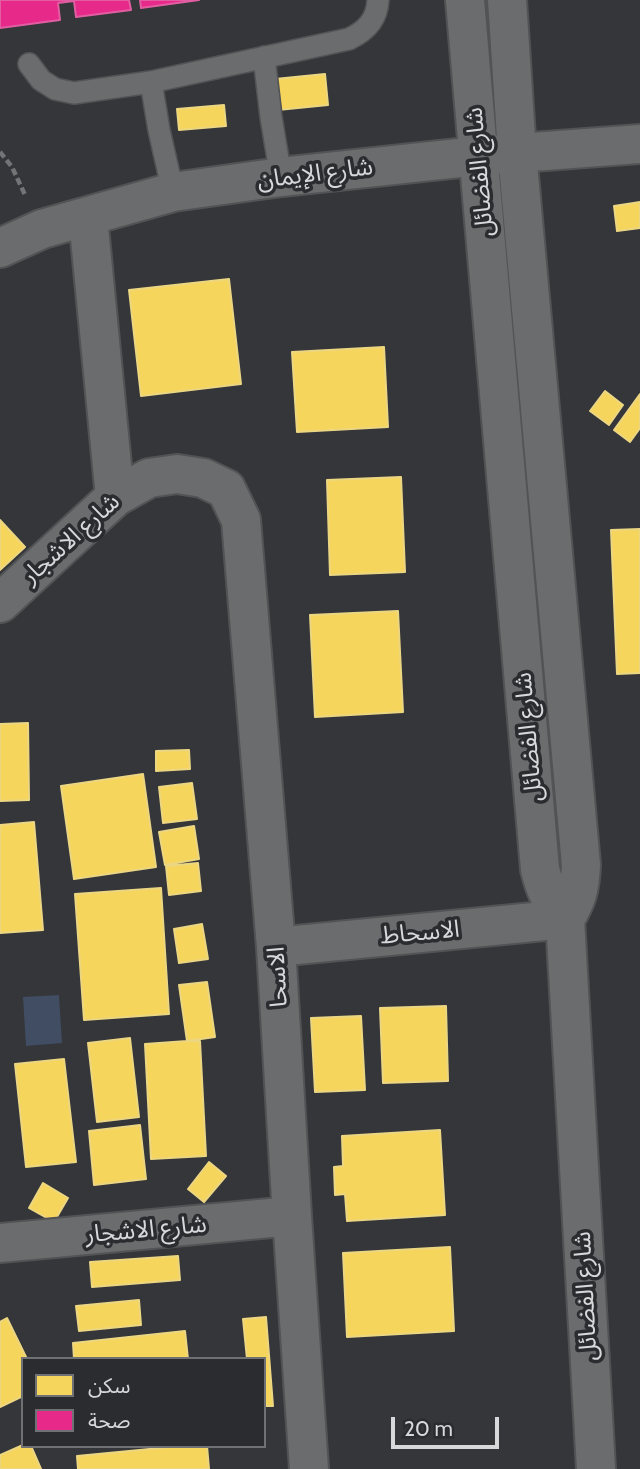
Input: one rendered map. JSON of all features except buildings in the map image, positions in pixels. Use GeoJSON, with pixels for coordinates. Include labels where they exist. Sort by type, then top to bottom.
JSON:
{"type":"FeatureCollection","features":[{"type":"Feature","properties":{"kind":"street","name":"شارع الفضائل"},"geometry":{"type":"LineString","coordinates":[[466,0],[540,869],[544,887],[565,919],[596,1469]]}},
{"type":"Feature","properties":{"kind":"street"},"geometry":{"type":"LineString","coordinates":[[488,0],[496,105],[517,153]]}},
{"type":"Feature","properties":{"kind":"street"},"geometry":{"type":"LineString","coordinates":[[507,0],[517,153],[581,865],[575,904],[565,919]]}},
{"type":"Feature","properties":{"kind":"street","name":"شارع الإيمان"},"geometry":{"type":"LineString","coordinates":[[0,248],[42,229],[173,192],[281,177],[478,156],[640,144]]}},
{"type":"Feature","properties":{"kind":"street"},"geometry":{"type":"LineString","coordinates":[[478,156],[492,183],[499,212],[514,384],[529,406],[540,412]]}},
{"type":"Feature","properties":{"kind":"street"},"geometry":{"type":"LineString","coordinates":[[88,217],[115,497]]}},
{"type":"Feature","properties":{"kind":"street","name":"شارع الاشجار"},"geometry":{"type":"LineString","coordinates":[[0,603],[115,497],[149,478],[177,474],[203,478],[226,489]]}},
{"type":"Feature","properties":{"kind":"street","name":"الاسحا"},"geometry":{"type":"LineString","coordinates":[[226,489],[241,520],[276,947],[309,1469]]}},
{"type":"Feature","properties":{"kind":"street","name":"الاسحاط"},"geometry":{"type":"LineString","coordinates":[[276,947],[565,919]]}},
{"type":"Feature","properties":{"kind":"street","name":"شارع الاشجار"},"geometry":{"type":"LineString","coordinates":[[0,1243],[292,1216]]}},
{"type":"Feature","properties":{"kind":"lane"},"geometry":{"type":"LineString","coordinates":[[29,64],[41,80],[55,89],[74,93],[152,82],[349,39],[362,33],[371,24],[378,8],[378,0]]}},
{"type":"Feature","properties":{"kind":"lane"},"geometry":{"type":"LineString","coordinates":[[264,57],[281,177]]}},
{"type":"Feature","properties":{"kind":"lane"},"geometry":{"type":"LineString","coordinates":[[152,82],[159,130],[173,192]]}},
{"type":"Feature","properties":{"kind":"path"},"geometry":{"type":"LineString","coordinates":[[0,152],[12,167],[42,229]]}},
{"type":"Feature","properties":{"kind":"water"},"geometry":{"type":"Polygon","coordinates":[[[59,995],[62,1043],[26,1046],[23,997],[59,995]]]}}]}
